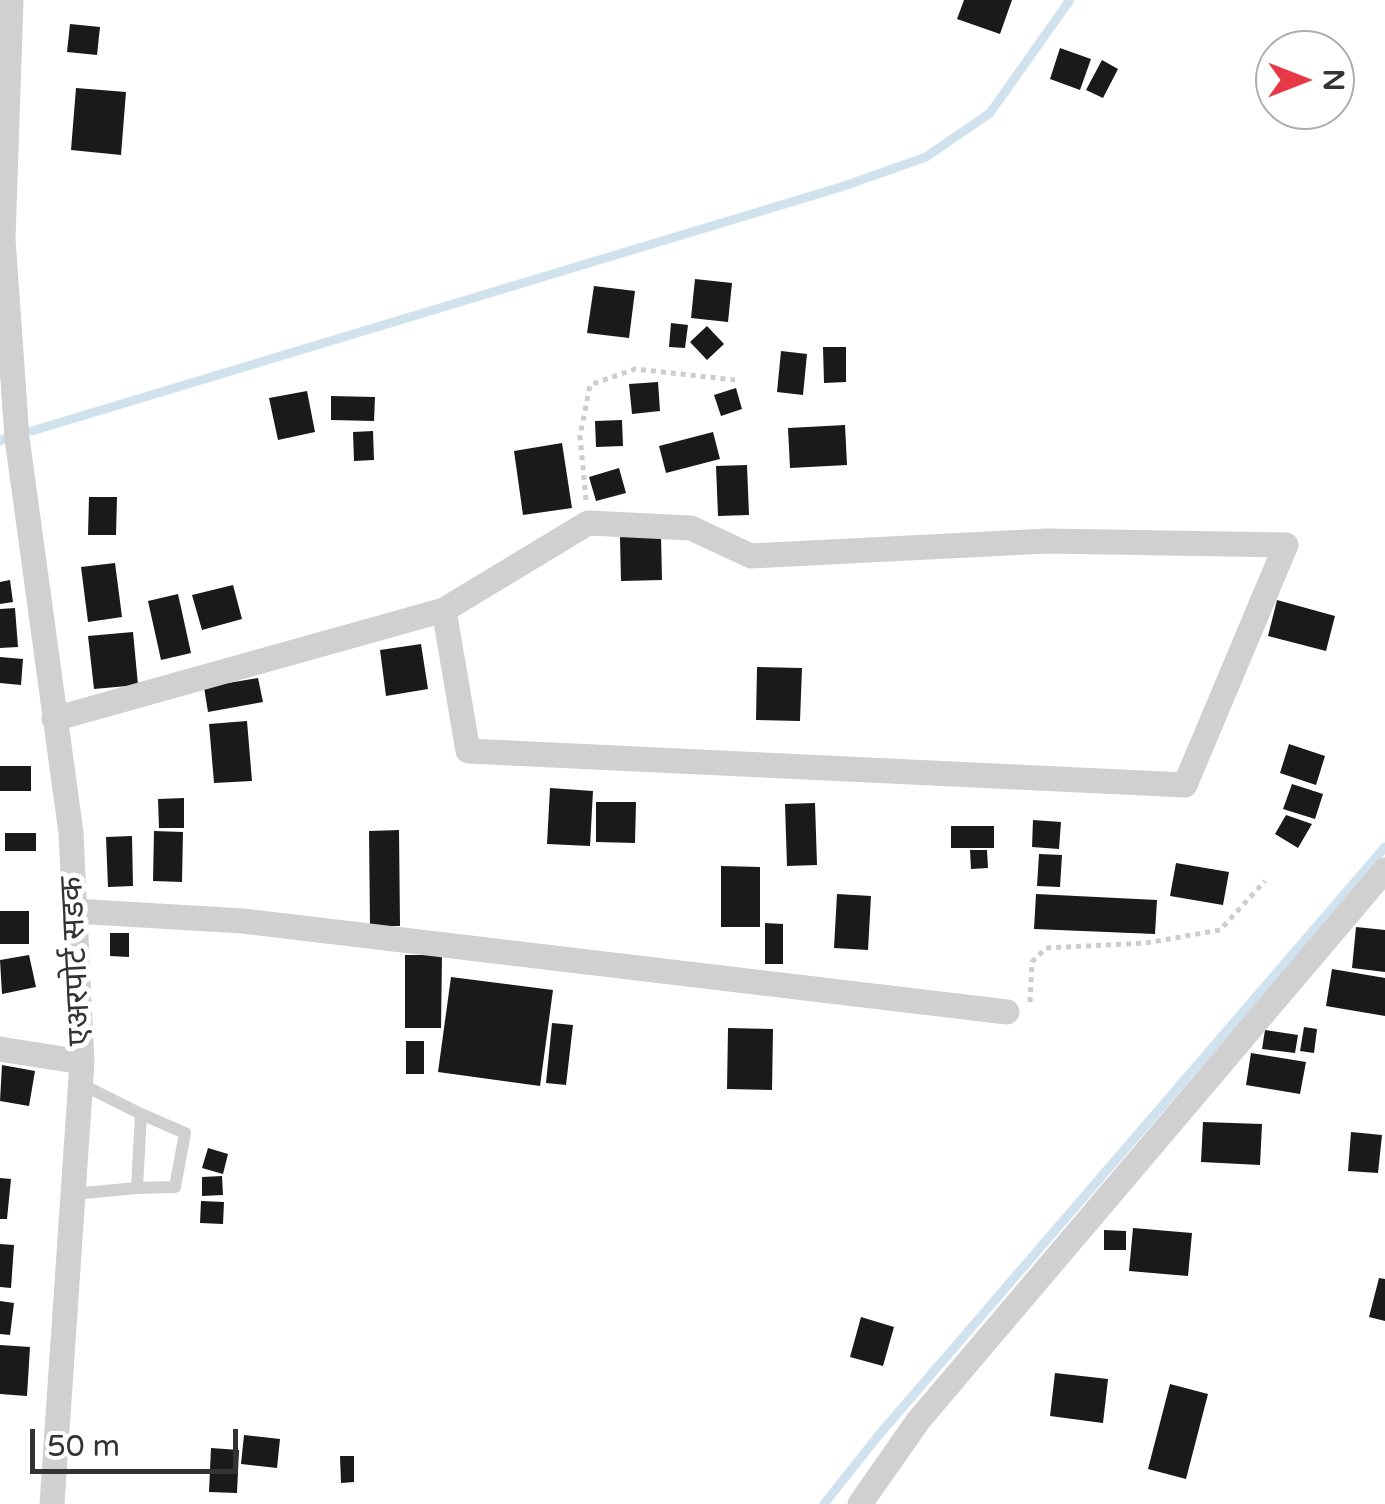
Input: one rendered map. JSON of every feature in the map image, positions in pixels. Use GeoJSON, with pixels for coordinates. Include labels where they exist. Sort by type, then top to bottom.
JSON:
{"type":"FeatureCollection","features":[{"type":"Feature","properties":{"kind":"street","name":"एअरपोर्ट सडक"},"geometry":{"type":"LineString","coordinates":[[11,0],[3,166],[11,434],[71,834],[81,1073],[52,1504]]}},
{"type":"Feature","properties":{"kind":"street"},"geometry":{"type":"LineString","coordinates":[[54,719],[444,610],[588,523],[691,528],[752,556],[1047,542],[1286,546],[1185,786],[468,751],[444,610]]}},
{"type":"Feature","properties":{"kind":"street"},"geometry":{"type":"LineString","coordinates":[[860,1504],[918,1421],[1385,870]]}},
{"type":"Feature","properties":{"kind":"street"},"geometry":{"type":"LineString","coordinates":[[74,911],[243,921],[1007,1012]]}},
{"type":"Feature","properties":{"kind":"street"},"geometry":{"type":"LineString","coordinates":[[0,1050],[81,1073]]}},
{"type":"Feature","properties":{"kind":"lane"},"geometry":{"type":"LineString","coordinates":[[73,1194],[175,1187],[185,1133],[142,1114],[81,1073]]}},
{"type":"Feature","properties":{"kind":"lane"},"geometry":{"type":"LineString","coordinates":[[137,1188],[142,1114]]}},
{"type":"Feature","properties":{"kind":"path"},"geometry":{"type":"LineString","coordinates":[[588,523],[580,436],[590,385],[635,369],[735,380]]}},
{"type":"Feature","properties":{"kind":"path"},"geometry":{"type":"LineString","coordinates":[[1007,1012],[1030,1005],[1032,962],[1046,948],[1146,943],[1220,930],[1265,880]]}},
{"type":"Feature","properties":{"kind":"building"},"geometry":{"type":"Polygon","coordinates":[[[964,0],[1012,0],[1000,34],[957,19],[964,0]]]}},
{"type":"Feature","properties":{"kind":"building"},"geometry":{"type":"Polygon","coordinates":[[[70,24],[100,27],[97,55],[67,52],[70,24]]]}},
{"type":"Feature","properties":{"kind":"building"},"geometry":{"type":"Polygon","coordinates":[[[1060,48],[1091,59],[1080,90],[1050,79],[1060,48]]]}},
{"type":"Feature","properties":{"kind":"building"},"geometry":{"type":"Polygon","coordinates":[[[1102,60],[1118,69],[1103,98],[1086,90],[1102,60]]]}},
{"type":"Feature","properties":{"kind":"building"},"geometry":{"type":"Polygon","coordinates":[[[76,88],[126,92],[121,155],[71,150],[76,88]]]}},
{"type":"Feature","properties":{"kind":"building"},"geometry":{"type":"Polygon","coordinates":[[[695,279],[732,283],[728,322],[691,318],[695,279]]]}},
{"type":"Feature","properties":{"kind":"building"},"geometry":{"type":"Polygon","coordinates":[[[594,286],[635,291],[629,338],[587,333],[594,286]]]}},
{"type":"Feature","properties":{"kind":"building"},"geometry":{"type":"Polygon","coordinates":[[[671,323],[688,325],[685,348],[669,347],[671,323]]]}},
{"type":"Feature","properties":{"kind":"building"},"geometry":{"type":"Polygon","coordinates":[[[707,326],[724,344],[707,360],[690,342],[707,326]]]}},
{"type":"Feature","properties":{"kind":"building"},"geometry":{"type":"Polygon","coordinates":[[[823,347],[846,347],[846,382],[824,383],[823,347]]]}},
{"type":"Feature","properties":{"kind":"building"},"geometry":{"type":"Polygon","coordinates":[[[781,351],[807,354],[803,395],[777,392],[781,351]]]}},
{"type":"Feature","properties":{"kind":"building"},"geometry":{"type":"Polygon","coordinates":[[[658,382],[660,411],[632,414],[629,384],[658,382]]]}},
{"type":"Feature","properties":{"kind":"building"},"geometry":{"type":"Polygon","coordinates":[[[736,388],[742,409],[721,416],[714,395],[736,388]]]}},
{"type":"Feature","properties":{"kind":"building"},"geometry":{"type":"Polygon","coordinates":[[[307,391],[315,432],[278,440],[269,398],[307,391]]]}},
{"type":"Feature","properties":{"kind":"building"},"geometry":{"type":"Polygon","coordinates":[[[331,396],[375,397],[374,421],[331,420],[331,396]]]}},
{"type":"Feature","properties":{"kind":"building"},"geometry":{"type":"Polygon","coordinates":[[[622,420],[623,446],[596,447],[595,421],[622,420]]]}},
{"type":"Feature","properties":{"kind":"building"},"geometry":{"type":"Polygon","coordinates":[[[845,425],[847,465],[790,468],[788,428],[845,425]]]}},
{"type":"Feature","properties":{"kind":"building"},"geometry":{"type":"Polygon","coordinates":[[[373,431],[374,460],[354,461],[353,432],[373,431]]]}},
{"type":"Feature","properties":{"kind":"building"},"geometry":{"type":"Polygon","coordinates":[[[713,432],[720,459],[666,473],[659,446],[713,432]]]}},
{"type":"Feature","properties":{"kind":"building"},"geometry":{"type":"Polygon","coordinates":[[[562,443],[572,508],[523,515],[514,451],[562,443]]]}},
{"type":"Feature","properties":{"kind":"building"},"geometry":{"type":"Polygon","coordinates":[[[747,465],[749,515],[718,516],[716,466],[747,465]]]}},
{"type":"Feature","properties":{"kind":"building"},"geometry":{"type":"Polygon","coordinates":[[[619,468],[626,493],[596,501],[589,477],[619,468]]]}},
{"type":"Feature","properties":{"kind":"building"},"geometry":{"type":"Polygon","coordinates":[[[89,497],[117,497],[116,535],[88,535],[89,497]]]}},
{"type":"Feature","properties":{"kind":"building"},"geometry":{"type":"Polygon","coordinates":[[[661,536],[662,580],[621,581],[620,537],[661,536]]]}},
{"type":"Feature","properties":{"kind":"building"},"geometry":{"type":"Polygon","coordinates":[[[115,563],[122,617],[88,622],[81,567],[115,563]]]}},
{"type":"Feature","properties":{"kind":"building"},"geometry":{"type":"Polygon","coordinates":[[[10,580],[13,602],[0,604],[0,582],[10,580]]]}},
{"type":"Feature","properties":{"kind":"building"},"geometry":{"type":"Polygon","coordinates":[[[233,585],[242,619],[202,630],[192,595],[233,585]]]}},
{"type":"Feature","properties":{"kind":"building"},"geometry":{"type":"Polygon","coordinates":[[[178,594],[191,653],[161,660],[148,601],[178,594]]]}},
{"type":"Feature","properties":{"kind":"building"},"geometry":{"type":"Polygon","coordinates":[[[1277,600],[1335,616],[1326,651],[1268,636],[1277,600]]]}},
{"type":"Feature","properties":{"kind":"building"},"geometry":{"type":"Polygon","coordinates":[[[15,608],[18,647],[0,648],[0,609],[15,608]]]}},
{"type":"Feature","properties":{"kind":"building"},"geometry":{"type":"Polygon","coordinates":[[[133,632],[138,685],[94,689],[88,636],[133,632]]]}},
{"type":"Feature","properties":{"kind":"building"},"geometry":{"type":"Polygon","coordinates":[[[421,644],[428,689],[386,696],[380,650],[421,644]]]}},
{"type":"Feature","properties":{"kind":"building"},"geometry":{"type":"Polygon","coordinates":[[[0,657],[23,659],[21,685],[0,683],[0,657]]]}},
{"type":"Feature","properties":{"kind":"building"},"geometry":{"type":"Polygon","coordinates":[[[757,667],[802,668],[800,721],[756,720],[757,667]]]}},
{"type":"Feature","properties":{"kind":"building"},"geometry":{"type":"Polygon","coordinates":[[[258,678],[263,702],[208,712],[204,687],[258,678]]]}},
{"type":"Feature","properties":{"kind":"building"},"geometry":{"type":"Polygon","coordinates":[[[247,721],[252,781],[214,783],[209,724],[247,721]]]}},
{"type":"Feature","properties":{"kind":"building"},"geometry":{"type":"Polygon","coordinates":[[[1289,744],[1325,756],[1316,785],[1280,773],[1289,744]]]}},
{"type":"Feature","properties":{"kind":"building"},"geometry":{"type":"Polygon","coordinates":[[[0,766],[31,766],[31,791],[0,791],[0,766]]]}},
{"type":"Feature","properties":{"kind":"building"},"geometry":{"type":"Polygon","coordinates":[[[1292,784],[1323,794],[1315,819],[1283,809],[1292,784]]]}},
{"type":"Feature","properties":{"kind":"building"},"geometry":{"type":"Polygon","coordinates":[[[550,788],[593,791],[590,846],[547,844],[550,788]]]}},
{"type":"Feature","properties":{"kind":"building"},"geometry":{"type":"Polygon","coordinates":[[[184,798],[184,828],[159,828],[158,799],[184,798]]]}},
{"type":"Feature","properties":{"kind":"building"},"geometry":{"type":"Polygon","coordinates":[[[596,802],[636,802],[635,843],[596,842],[596,802]]]}},
{"type":"Feature","properties":{"kind":"building"},"geometry":{"type":"Polygon","coordinates":[[[815,803],[817,865],[787,866],[785,804],[815,803]]]}},
{"type":"Feature","properties":{"kind":"building"},"geometry":{"type":"Polygon","coordinates":[[[1286,815],[1312,824],[1298,848],[1275,834],[1286,815]]]}},
{"type":"Feature","properties":{"kind":"building"},"geometry":{"type":"Polygon","coordinates":[[[1033,820],[1061,822],[1059,849],[1032,847],[1033,820]]]}},
{"type":"Feature","properties":{"kind":"building"},"geometry":{"type":"Polygon","coordinates":[[[951,826],[994,826],[994,848],[951,848],[951,826]]]}},
{"type":"Feature","properties":{"kind":"building"},"geometry":{"type":"Polygon","coordinates":[[[399,830],[400,926],[370,926],[369,831],[399,830]]]}},
{"type":"Feature","properties":{"kind":"building"},"geometry":{"type":"Polygon","coordinates":[[[154,831],[183,832],[182,882],[153,881],[154,831]]]}},
{"type":"Feature","properties":{"kind":"building"},"geometry":{"type":"Polygon","coordinates":[[[5,833],[36,833],[36,851],[5,851],[5,833]]]}},
{"type":"Feature","properties":{"kind":"building"},"geometry":{"type":"Polygon","coordinates":[[[132,836],[133,886],[108,887],[106,837],[132,836]]]}},
{"type":"Feature","properties":{"kind":"building"},"geometry":{"type":"Polygon","coordinates":[[[970,850],[987,850],[988,868],[971,869],[970,850]]]}},
{"type":"Feature","properties":{"kind":"building"},"geometry":{"type":"Polygon","coordinates":[[[1039,854],[1062,855],[1060,887],[1037,886],[1039,854]]]}},
{"type":"Feature","properties":{"kind":"building"},"geometry":{"type":"Polygon","coordinates":[[[1176,863],[1229,872],[1223,905],[1170,896],[1176,863]]]}},
{"type":"Feature","properties":{"kind":"building"},"geometry":{"type":"Polygon","coordinates":[[[721,866],[760,867],[760,927],[721,927],[721,866]]]}},
{"type":"Feature","properties":{"kind":"building"},"geometry":{"type":"Polygon","coordinates":[[[837,894],[871,896],[868,950],[834,948],[837,894]]]}},
{"type":"Feature","properties":{"kind":"building"},"geometry":{"type":"Polygon","coordinates":[[[1036,894],[1157,900],[1155,934],[1034,929],[1036,894]]]}},
{"type":"Feature","properties":{"kind":"building"},"geometry":{"type":"Polygon","coordinates":[[[0,911],[29,911],[29,944],[0,944],[0,911]]]}},
{"type":"Feature","properties":{"kind":"building"},"geometry":{"type":"Polygon","coordinates":[[[765,923],[783,924],[783,964],[765,964],[765,923]]]}},
{"type":"Feature","properties":{"kind":"building"},"geometry":{"type":"Polygon","coordinates":[[[1356,927],[1385,930],[1385,972],[1352,968],[1356,927]]]}},
{"type":"Feature","properties":{"kind":"building"},"geometry":{"type":"Polygon","coordinates":[[[110,933],[129,933],[129,957],[110,956],[110,933]]]}},
{"type":"Feature","properties":{"kind":"building"},"geometry":{"type":"Polygon","coordinates":[[[29,955],[36,987],[2,994],[0,960],[29,955]]]}},
{"type":"Feature","properties":{"kind":"building"},"geometry":{"type":"Polygon","coordinates":[[[405,955],[442,955],[441,1028],[405,1028],[405,955]]]}},
{"type":"Feature","properties":{"kind":"building"},"geometry":{"type":"Polygon","coordinates":[[[1332,969],[1385,978],[1385,1016],[1326,1006],[1332,969]]]}},
{"type":"Feature","properties":{"kind":"building"},"geometry":{"type":"Polygon","coordinates":[[[451,977],[553,990],[540,1086],[438,1072],[451,977]]]}},
{"type":"Feature","properties":{"kind":"building"},"geometry":{"type":"Polygon","coordinates":[[[552,1023],[573,1025],[566,1085],[546,1083],[552,1023]]]}},
{"type":"Feature","properties":{"kind":"building"},"geometry":{"type":"Polygon","coordinates":[[[1304,1027],[1317,1029],[1314,1053],[1300,1051],[1304,1027]]]}},
{"type":"Feature","properties":{"kind":"building"},"geometry":{"type":"Polygon","coordinates":[[[728,1028],[773,1029],[772,1090],[727,1089],[728,1028]]]}},
{"type":"Feature","properties":{"kind":"building"},"geometry":{"type":"Polygon","coordinates":[[[1265,1030],[1298,1035],[1295,1053],[1262,1049],[1265,1030]]]}},
{"type":"Feature","properties":{"kind":"building"},"geometry":{"type":"Polygon","coordinates":[[[406,1041],[424,1041],[424,1074],[406,1074],[406,1041]]]}},
{"type":"Feature","properties":{"kind":"building"},"geometry":{"type":"Polygon","coordinates":[[[1251,1053],[1306,1062],[1300,1094],[1246,1085],[1251,1053]]]}},
{"type":"Feature","properties":{"kind":"building"},"geometry":{"type":"Polygon","coordinates":[[[2,1065],[35,1071],[29,1106],[0,1101],[2,1065]]]}},
{"type":"Feature","properties":{"kind":"building"},"geometry":{"type":"Polygon","coordinates":[[[1203,1122],[1262,1124],[1260,1165],[1201,1162],[1203,1122]]]}},
{"type":"Feature","properties":{"kind":"building"},"geometry":{"type":"Polygon","coordinates":[[[1351,1132],[1382,1135],[1378,1173],[1348,1171],[1351,1132]]]}},
{"type":"Feature","properties":{"kind":"building"},"geometry":{"type":"Polygon","coordinates":[[[208,1148],[228,1154],[223,1174],[202,1168],[208,1148]]]}},
{"type":"Feature","properties":{"kind":"building"},"geometry":{"type":"Polygon","coordinates":[[[222,1176],[223,1195],[202,1196],[202,1177],[222,1176]]]}},
{"type":"Feature","properties":{"kind":"building"},"geometry":{"type":"Polygon","coordinates":[[[0,1178],[11,1179],[7,1219],[0,1219],[0,1178]]]}},
{"type":"Feature","properties":{"kind":"building"},"geometry":{"type":"Polygon","coordinates":[[[201,1201],[224,1202],[223,1224],[200,1223],[201,1201]]]}},
{"type":"Feature","properties":{"kind":"building"},"geometry":{"type":"Polygon","coordinates":[[[1133,1228],[1192,1233],[1188,1276],[1129,1271],[1133,1228]]]}},
{"type":"Feature","properties":{"kind":"building"},"geometry":{"type":"Polygon","coordinates":[[[1104,1230],[1126,1231],[1126,1250],[1104,1250],[1104,1230]]]}},
{"type":"Feature","properties":{"kind":"building"},"geometry":{"type":"Polygon","coordinates":[[[0,1244],[14,1245],[11,1288],[0,1287],[0,1244]]]}},
{"type":"Feature","properties":{"kind":"building"},"geometry":{"type":"Polygon","coordinates":[[[1379,1278],[1385,1279],[1385,1321],[1369,1317],[1379,1278]]]}},
{"type":"Feature","properties":{"kind":"building"},"geometry":{"type":"Polygon","coordinates":[[[0,1301],[14,1303],[10,1335],[0,1334],[0,1301]]]}},
{"type":"Feature","properties":{"kind":"building"},"geometry":{"type":"Polygon","coordinates":[[[861,1317],[894,1327],[883,1366],[850,1357],[861,1317]]]}},
{"type":"Feature","properties":{"kind":"building"},"geometry":{"type":"Polygon","coordinates":[[[0,1345],[30,1347],[27,1396],[0,1394],[0,1345]]]}},
{"type":"Feature","properties":{"kind":"building"},"geometry":{"type":"Polygon","coordinates":[[[1055,1373],[1108,1379],[1103,1423],[1050,1416],[1055,1373]]]}},
{"type":"Feature","properties":{"kind":"building"},"geometry":{"type":"Polygon","coordinates":[[[1170,1384],[1208,1394],[1186,1479],[1148,1469],[1170,1384]]]}},
{"type":"Feature","properties":{"kind":"building"},"geometry":{"type":"Polygon","coordinates":[[[244,1435],[280,1439],[277,1468],[241,1464],[244,1435]]]}},
{"type":"Feature","properties":{"kind":"building"},"geometry":{"type":"Polygon","coordinates":[[[211,1448],[239,1450],[237,1493],[209,1492],[211,1448]]]}},
{"type":"Feature","properties":{"kind":"building"},"geometry":{"type":"Polygon","coordinates":[[[340,1456],[354,1456],[354,1482],[341,1483],[340,1456]]]}},
{"type":"Feature","properties":{"kind":"waterway"},"geometry":{"type":"LineString","coordinates":[[32,431],[841,187],[926,157],[990,113],[1070,0]]}},
{"type":"Feature","properties":{"kind":"waterway"},"geometry":{"type":"LineString","coordinates":[[0,441],[4,439]]}},
{"type":"Feature","properties":{"kind":"waterway"},"geometry":{"type":"LineString","coordinates":[[824,1504],[878,1436],[1385,847]]}}]}
